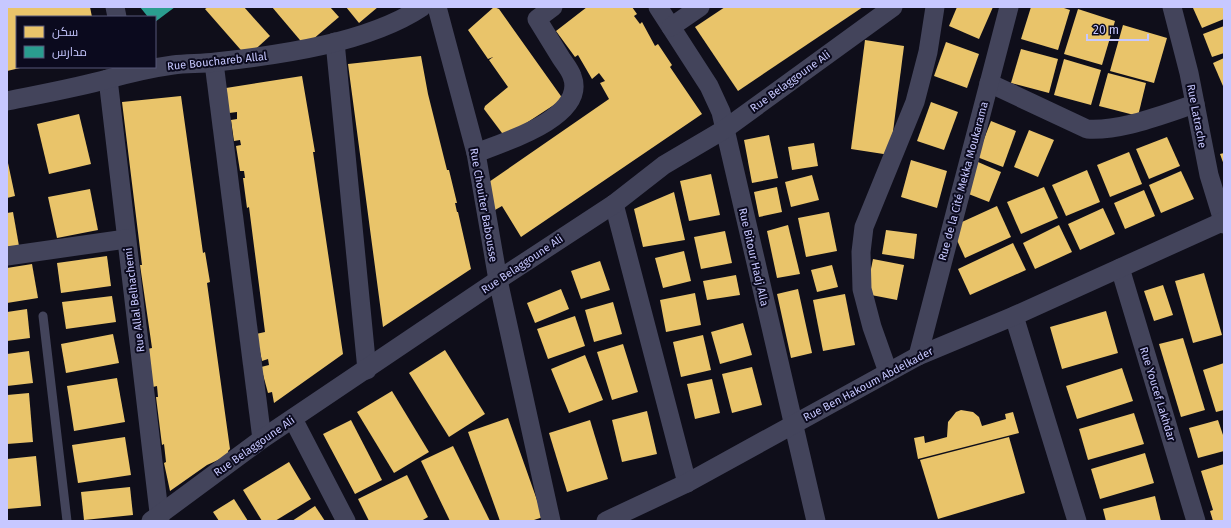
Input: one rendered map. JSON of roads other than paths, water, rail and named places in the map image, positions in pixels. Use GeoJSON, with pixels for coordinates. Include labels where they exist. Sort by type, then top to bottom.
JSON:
{"type":"FeatureCollection","features":[{"type":"Feature","properties":{"kind":"street","name":"Rue Chouiter Babousse"},"geometry":{"type":"LineString","coordinates":[[437,7],[476,153],[498,280],[551,521]]}},
{"type":"Feature","properties":{"kind":"street"},"geometry":{"type":"LineString","coordinates":[[476,153],[526,134],[565,109],[570,101],[573,91],[573,77],[532,13],[553,7]]}},
{"type":"Feature","properties":{"kind":"street","name":"Rue Bitour Hadj Alla"},"geometry":{"type":"LineString","coordinates":[[658,7],[709,86],[721,112],[792,425],[816,521]]}},
{"type":"Feature","properties":{"kind":"street"},"geometry":{"type":"LineString","coordinates":[[671,26],[700,7]]}},
{"type":"Feature","properties":{"kind":"street","name":"Rue Belaggoune Ali"},"geometry":{"type":"LineString","coordinates":[[157,519],[262,439],[367,370],[498,280],[614,204],[664,165],[725,129],[893,7]]}},
{"type":"Feature","properties":{"kind":"street"},"geometry":{"type":"LineString","coordinates":[[888,372],[872,327],[862,289],[861,252],[864,227],[915,102],[928,52],[935,7]]}},
{"type":"Feature","properties":{"kind":"street","name":"Rue de la Cité Mekka Moukarama"},"geometry":{"type":"LineString","coordinates":[[918,356],[1009,7]]}},
{"type":"Feature","properties":{"kind":"street","name":"Rue Latrache"},"geometry":{"type":"LineString","coordinates":[[1167,8],[1195,104],[1209,176],[1224,222]]}},
{"type":"Feature","properties":{"kind":"street","name":"Rue Bouchareb Allal"},"geometry":{"type":"LineString","coordinates":[[156,66],[174,64],[214,63],[282,53],[335,42],[394,23],[414,9]]}},
{"type":"Feature","properties":{"kind":"street"},"geometry":{"type":"LineString","coordinates":[[335,42],[367,370]]}},
{"type":"Feature","properties":{"kind":"street"},"geometry":{"type":"LineString","coordinates":[[214,63],[262,439]]}},
{"type":"Feature","properties":{"kind":"street","name":"Rue Bouchareb Allal"},"geometry":{"type":"LineString","coordinates":[[7,101],[108,79],[130,70],[145,68]]}},
{"type":"Feature","properties":{"kind":"street","name":"Rue Allal Belhachemi"},"geometry":{"type":"LineString","coordinates":[[108,79],[157,519]]}},
{"type":"Feature","properties":{"kind":"street"},"geometry":{"type":"LineString","coordinates":[[989,83],[1087,129],[1104,130],[1132,124],[1195,104]]}},
{"type":"Feature","properties":{"kind":"street"},"geometry":{"type":"LineString","coordinates":[[614,204],[687,483]]}},
{"type":"Feature","properties":{"kind":"street","name":"Rue Ben Hakoum Abdelkader"},"geometry":{"type":"LineString","coordinates":[[606,521],[687,483],[918,356],[1014,316],[1224,222]]}},
{"type":"Feature","properties":{"kind":"street"},"geometry":{"type":"LineString","coordinates":[[7,256],[126,239]]}},
{"type":"Feature","properties":{"kind":"street","name":"Rue Youcef Lakhdar"},"geometry":{"type":"LineString","coordinates":[[1120,268],[1196,521]]}},
{"type":"Feature","properties":{"kind":"street"},"geometry":{"type":"LineString","coordinates":[[1014,316],[1077,521]]}},
{"type":"Feature","properties":{"kind":"street"},"geometry":{"type":"LineString","coordinates":[[293,419],[346,521]]}},
{"type":"Feature","properties":{"kind":"lane"},"geometry":{"type":"LineString","coordinates":[[43,316],[67,521]]}}]}
